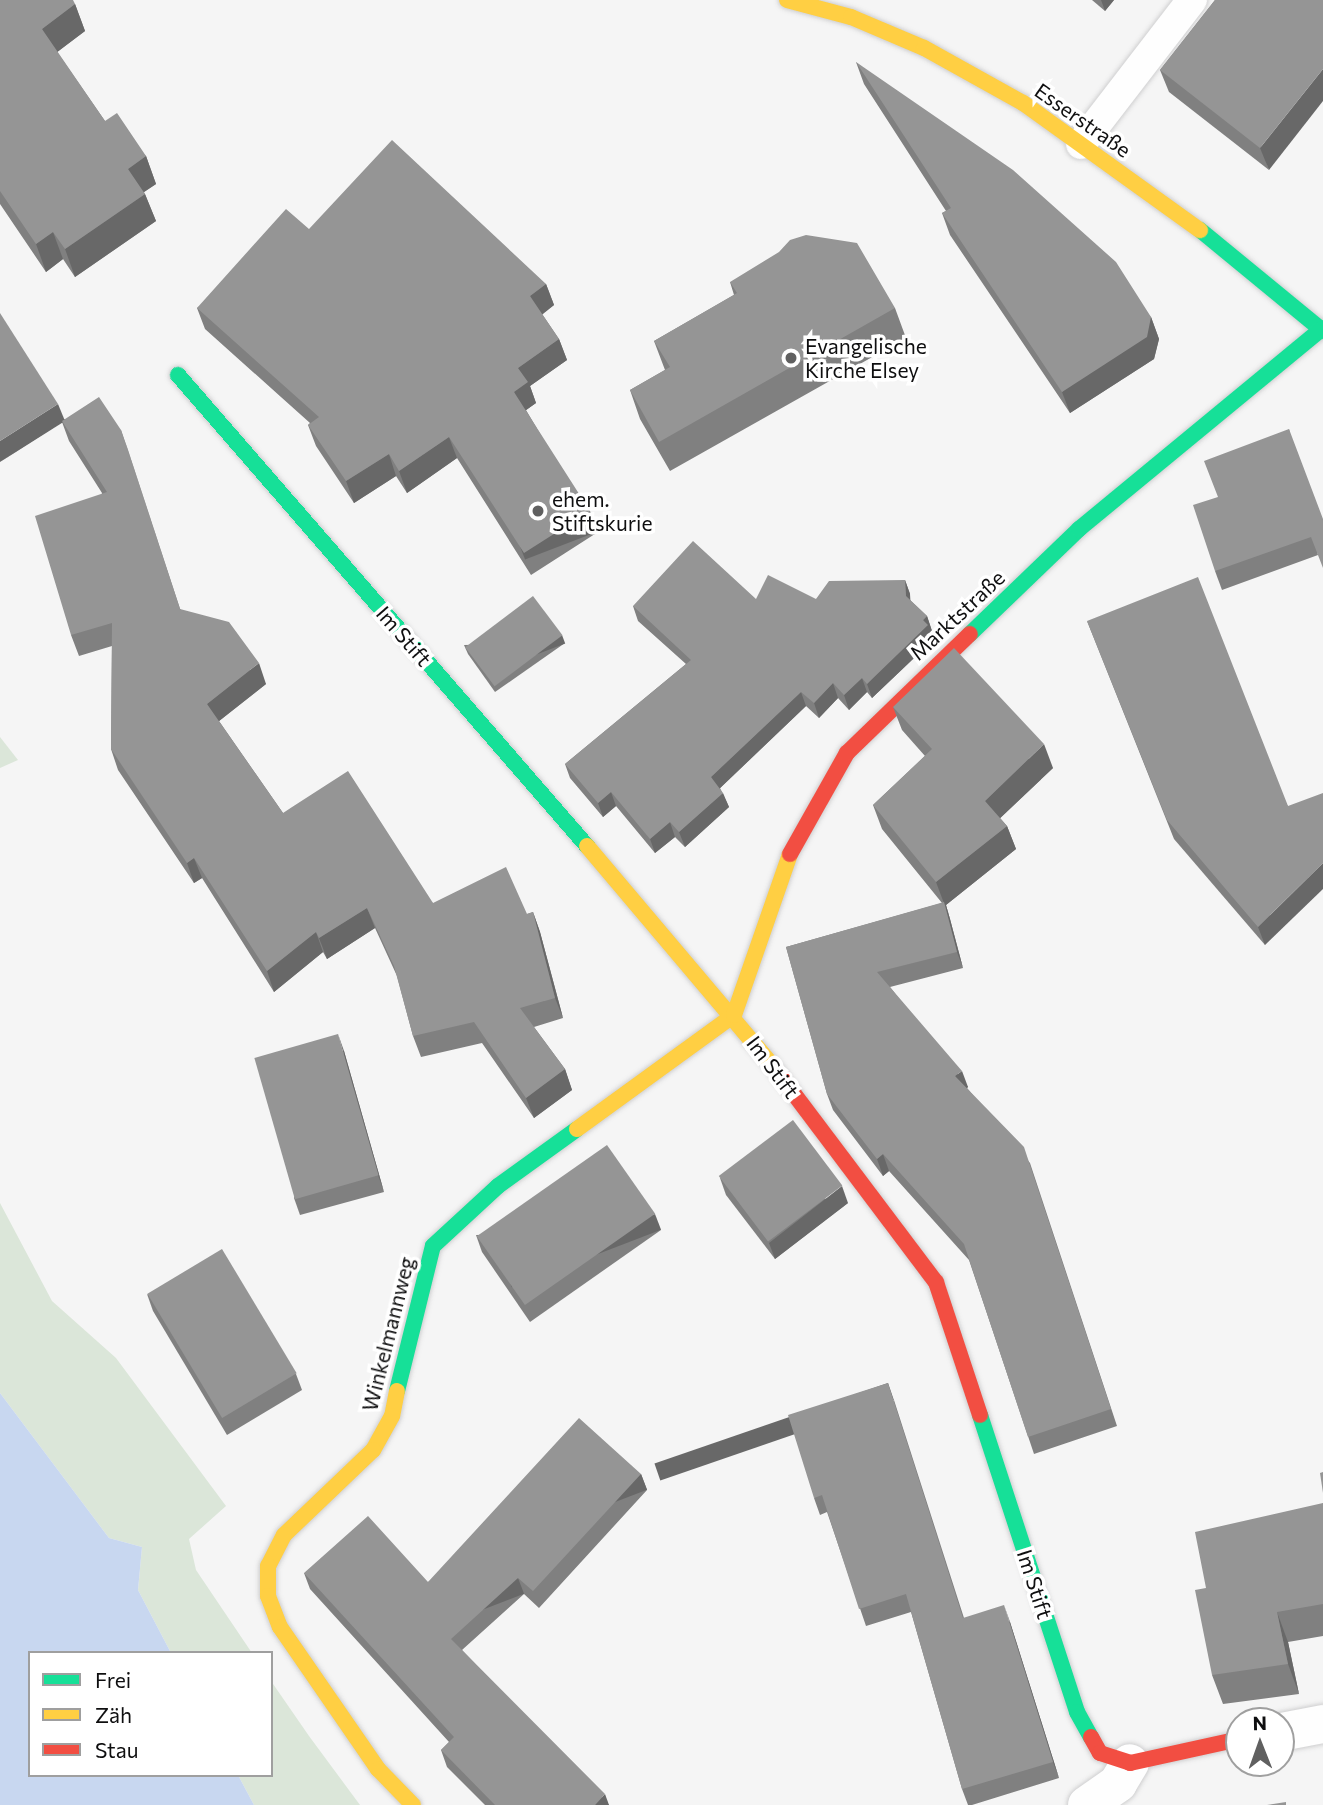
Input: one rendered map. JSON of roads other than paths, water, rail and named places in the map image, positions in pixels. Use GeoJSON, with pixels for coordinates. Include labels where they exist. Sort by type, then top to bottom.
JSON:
{"type":"FeatureCollection","features":[{"type":"Feature","properties":{"kind":"street","name":"Esserstraße"},"geometry":{"type":"LineString","coordinates":[[788,0],[853,8],[1023,103],[1190,222],[1322,330]]}},
{"type":"Feature","properties":{"kind":"street","name":"Marktstraße"},"geometry":{"type":"LineString","coordinates":[[734,1016],[791,852],[847,753],[1079,528],[1322,330]]}},
{"type":"Feature","properties":{"kind":"street","name":"Im Stift"},"geometry":{"type":"LineString","coordinates":[[178,375],[734,1016],[936,1282],[1077,1712],[1100,1753],[1130,1763]]}},
{"type":"Feature","properties":{"kind":"street","name":"Winkelmannweg"},"geometry":{"type":"LineString","coordinates":[[412,1805],[378,1769],[280,1627],[268,1596],[268,1566],[284,1535],[373,1450],[392,1416],[412,1317],[433,1246],[498,1185],[734,1016]]}},
{"type":"Feature","properties":{"kind":"street"},"geometry":{"type":"LineString","coordinates":[[1295,1729],[1323,1724]]}},
{"type":"Feature","properties":{"kind":"street"},"geometry":{"type":"LineString","coordinates":[[1087,1805],[1118,1783],[1130,1763],[1225,1742]]}},
{"type":"Feature","properties":{"kind":"lane"},"geometry":{"type":"LineString","coordinates":[[1081,144],[1192,0]]}},
{"type":"Feature","properties":{"kind":"water"},"geometry":{"type":"Polygon","coordinates":[[[0,1393],[109,1538],[142,1547],[138,1590],[170,1651],[28,1651],[28,1777],[239,1777],[254,1805],[0,1805],[0,1393]]]}},
{"type":"Feature","properties":{"kind":"place","name":"Evangelische Kirche Elsey"},"geometry":{"type":"Point","coordinates":[791,358]}},
{"type":"Feature","properties":{"kind":"place","name":"ehem. Stiftskurie"},"geometry":{"type":"Point","coordinates":[538,511]}}]}
